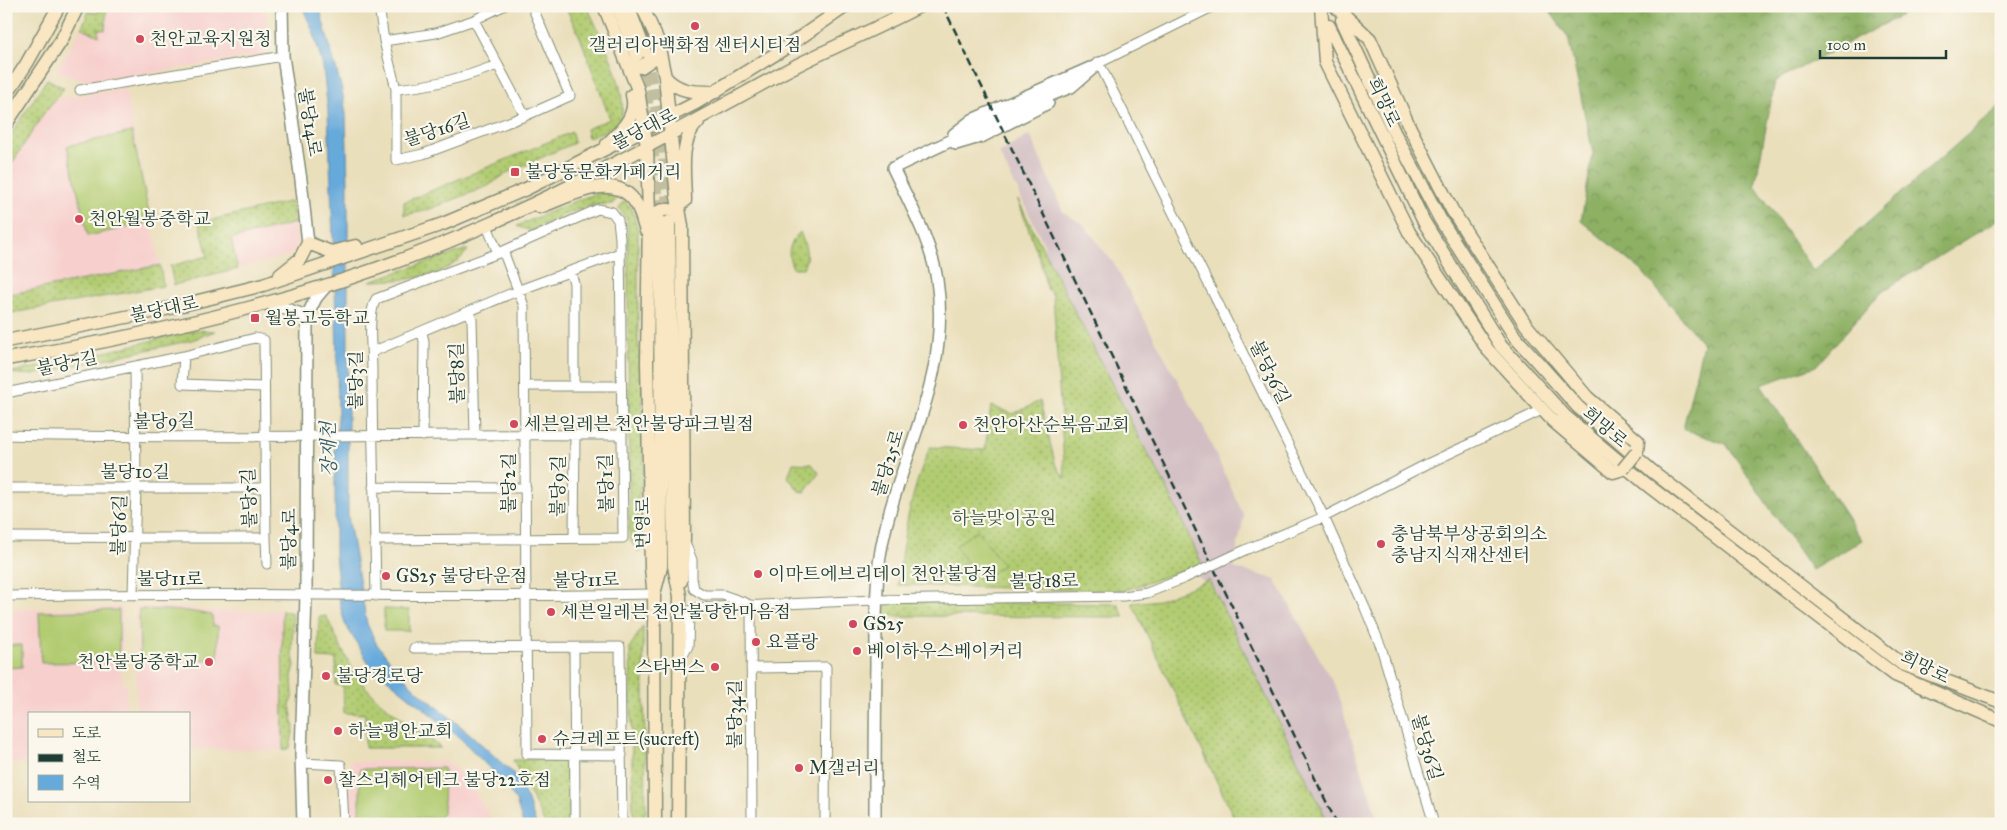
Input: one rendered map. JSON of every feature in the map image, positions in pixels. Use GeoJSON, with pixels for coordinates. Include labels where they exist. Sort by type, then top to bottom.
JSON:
{"type":"FeatureCollection","features":[{"type":"Feature","properties":{"kind":"main road"},"geometry":{"type":"LineString","coordinates":[[6,95],[27,64],[60,6]]}},
{"type":"Feature","properties":{"kind":"main road"},"geometry":{"type":"LineString","coordinates":[[6,124],[62,41],[78,6]]}},
{"type":"Feature","properties":{"kind":"main road"},"geometry":{"type":"LineString","coordinates":[[604,6],[623,57],[638,90],[656,227]]}},
{"type":"Feature","properties":{"kind":"main road"},"geometry":{"type":"LineString","coordinates":[[617,6],[641,53],[628,6]]}},
{"type":"Feature","properties":{"kind":"main road"},"geometry":{"type":"LineString","coordinates":[[642,6],[656,39],[665,77],[677,197],[682,226]]}},
{"type":"Feature","properties":{"kind":"main road","name":"불당대로"},"geometry":{"type":"LineString","coordinates":[[6,341],[157,311],[269,283],[443,224],[526,189],[670,117],[716,92],[846,6]]}},
{"type":"Feature","properties":{"kind":"main road","name":"불당대로"},"geometry":{"type":"LineString","coordinates":[[6,359],[122,336],[269,303],[376,268],[487,226],[672,135],[794,67],[920,6]]}},
{"type":"Feature","properties":{"kind":"main road"},"geometry":{"type":"LineString","coordinates":[[1321,6],[1325,62],[1409,232],[1488,350],[1542,410],[1553,422],[1613,472],[1623,469],[1638,452],[1638,441],[1587,398],[1526,325],[1452,210],[1410,128],[1370,39],[1336,6]]}},
{"type":"Feature","properties":{"kind":"main road"},"geometry":{"type":"LineString","coordinates":[[1342,20],[1394,132],[1440,219],[1515,337],[1578,407],[1652,471],[1902,664],[2001,702]]}},
{"type":"Feature","properties":{"kind":"main road","name":"희망로"},"geometry":{"type":"LineString","coordinates":[[1329,26],[1424,222],[1501,346],[1564,416],[1646,484],[1895,675],[2001,721]]}},
{"type":"Feature","properties":{"kind":"main road"},"geometry":{"type":"LineString","coordinates":[[623,57],[632,66],[641,67],[660,54]]}},
{"type":"Feature","properties":{"kind":"main road"},"geometry":{"type":"LineString","coordinates":[[585,160],[608,143],[626,125],[632,112],[633,100],[623,57]]}},
{"type":"Feature","properties":{"kind":"main road"},"geometry":{"type":"LineString","coordinates":[[665,77],[672,85],[683,90],[716,92]]}},
{"type":"Feature","properties":{"kind":"main road"},"geometry":{"type":"LineString","coordinates":[[680,596],[684,539],[682,226],[686,149],[696,124],[702,119]]}},
{"type":"Feature","properties":{"kind":"main road"},"geometry":{"type":"LineString","coordinates":[[511,214],[530,210],[597,187],[617,188],[628,194],[656,227]]}},
{"type":"Feature","properties":{"kind":"main road"},"geometry":{"type":"LineString","coordinates":[[654,594],[651,568],[648,402],[656,212],[667,209],[675,211],[679,214],[682,226]]}},
{"type":"Feature","properties":{"kind":"main road","name":"번영로"},"geometry":{"type":"LineString","coordinates":[[655,824],[654,594],[661,567],[656,227]]}},
{"type":"Feature","properties":{"kind":"main road","name":"번영로"},"geometry":{"type":"LineString","coordinates":[[656,227],[674,566],[680,596],[678,824]]}},
{"type":"Feature","properties":{"kind":"main road"},"geometry":{"type":"LineString","coordinates":[[269,283],[300,260],[308,243],[327,251],[335,252],[353,246],[373,249]]}},
{"type":"Feature","properties":{"kind":"main road"},"geometry":{"type":"LineString","coordinates":[[6,336],[26,337]]}},
{"type":"Feature","properties":{"kind":"street","name":"불당14로"},"geometry":{"type":"LineString","coordinates":[[282,6],[283,56],[308,243]]}},
{"type":"Feature","properties":{"kind":"street","name":"불당16길"},"geometry":{"type":"LineString","coordinates":[[379,6],[384,41],[396,89],[396,160],[423,154],[570,101],[532,6]]}},
{"type":"Feature","properties":{"kind":"street"},"geometry":{"type":"LineString","coordinates":[[384,41],[436,33],[474,20],[503,6]]}},
{"type":"Feature","properties":{"kind":"street"},"geometry":{"type":"LineString","coordinates":[[934,148],[972,120],[1099,63],[1214,6]]}},
{"type":"Feature","properties":{"kind":"street"},"geometry":{"type":"LineString","coordinates":[[474,20],[525,116]]}},
{"type":"Feature","properties":{"kind":"street"},"geometry":{"type":"LineString","coordinates":[[80,90],[283,56]]}},
{"type":"Feature","properties":{"kind":"street"},"geometry":{"type":"LineString","coordinates":[[934,148],[1071,87],[1099,63]]}},
{"type":"Feature","properties":{"kind":"street","name":"불당36길"},"geometry":{"type":"LineString","coordinates":[[1099,63],[1324,517],[1381,647],[1434,824]]}},
{"type":"Feature","properties":{"kind":"street"},"geometry":{"type":"LineString","coordinates":[[396,89],[430,86],[467,77],[497,65]]}},
{"type":"Feature","properties":{"kind":"street","name":"불당25로"},"geometry":{"type":"LineString","coordinates":[[875,824],[875,600],[880,561],[887,527],[935,371],[940,323],[937,280],[928,248],[893,168],[934,148]]}},
{"type":"Feature","properties":{"kind":"street","name":"불당1길"},"geometry":{"type":"LineString","coordinates":[[375,540],[623,538],[618,220],[612,212],[598,208],[499,252]]}},
{"type":"Feature","properties":{"kind":"street","name":"불당2길"},"geometry":{"type":"LineString","coordinates":[[487,226],[499,252],[505,256],[524,306],[527,754],[576,756]]}},
{"type":"Feature","properties":{"kind":"street","name":"불당3길"},"geometry":{"type":"LineString","coordinates":[[372,596],[375,540],[372,436],[372,307],[376,299],[499,252]]}},
{"type":"Feature","properties":{"kind":"street","name":"불당8길"},"geometry":{"type":"LineString","coordinates":[[372,352],[422,333],[517,291],[620,253]]}},
{"type":"Feature","properties":{"kind":"street"},"geometry":{"type":"LineString","coordinates":[[570,271],[574,283],[574,386]]}},
{"type":"Feature","properties":{"kind":"street"},"geometry":{"type":"LineString","coordinates":[[269,303],[307,316],[316,298],[327,285]]}},
{"type":"Feature","properties":{"kind":"street","name":"불당8길"},"geometry":{"type":"LineString","coordinates":[[470,311],[472,320],[475,435]]}},
{"type":"Feature","properties":{"kind":"street","name":"불당4로"},"geometry":{"type":"LineString","coordinates":[[303,824],[302,763],[308,436],[307,316]]}},
{"type":"Feature","properties":{"kind":"street","name":"불당8길"},"geometry":{"type":"LineString","coordinates":[[422,333],[424,341],[422,436]]}},
{"type":"Feature","properties":{"kind":"street","name":"불당5길"},"geometry":{"type":"LineString","coordinates":[[135,366],[261,338],[264,340],[266,538],[135,539]]}},
{"type":"Feature","properties":{"kind":"street"},"geometry":{"type":"LineString","coordinates":[[184,356],[182,384],[264,387]]}},
{"type":"Feature","properties":{"kind":"street","name":"불당7길"},"geometry":{"type":"LineString","coordinates":[[6,393],[135,366]]}},
{"type":"Feature","properties":{"kind":"street","name":"불당6길"},"geometry":{"type":"LineString","coordinates":[[133,595],[136,488],[135,366]]}},
{"type":"Feature","properties":{"kind":"street"},"geometry":{"type":"LineString","coordinates":[[525,386],[621,386]]}},
{"type":"Feature","properties":{"kind":"street","name":"불당18로"},"geometry":{"type":"LineString","coordinates":[[678,664],[688,646],[688,614],[694,608],[875,600],[1123,596],[1147,593],[1324,517],[1427,464],[1542,410]]}},
{"type":"Feature","properties":{"kind":"street","name":"불당9길"},"geometry":{"type":"LineString","coordinates":[[6,435],[135,438],[264,435],[621,435]]}},
{"type":"Feature","properties":{"kind":"street","name":"불당9길"},"geometry":{"type":"LineString","coordinates":[[574,538],[575,435]]}},
{"type":"Feature","properties":{"kind":"street"},"geometry":{"type":"LineString","coordinates":[[373,487],[526,488]]}},
{"type":"Feature","properties":{"kind":"street","name":"불당10길"},"geometry":{"type":"LineString","coordinates":[[6,488],[264,488]]}},
{"type":"Feature","properties":{"kind":"street"},"geometry":{"type":"LineString","coordinates":[[6,538],[135,539]]}},
{"type":"Feature","properties":{"kind":"street"},"geometry":{"type":"LineString","coordinates":[[266,538],[267,564]]}},
{"type":"Feature","properties":{"kind":"street"},"geometry":{"type":"LineString","coordinates":[[684,539],[692,560],[694,589],[704,595],[722,595],[751,604]]}},
{"type":"Feature","properties":{"kind":"street","name":"불당11로"},"geometry":{"type":"LineString","coordinates":[[6,596],[334,595],[526,597],[654,594]]}},
{"type":"Feature","properties":{"kind":"street","name":"불당34길"},"geometry":{"type":"LineString","coordinates":[[751,604],[752,824]]}},
{"type":"Feature","properties":{"kind":"street"},"geometry":{"type":"LineString","coordinates":[[414,648],[620,647],[622,824]]}},
{"type":"Feature","properties":{"kind":"street"},"geometry":{"type":"LineString","coordinates":[[574,648],[576,756],[574,824]]}},
{"type":"Feature","properties":{"kind":"street"},"geometry":{"type":"LineString","coordinates":[[751,668],[826,667],[825,824]]}},
{"type":"Feature","properties":{"kind":"street"},"geometry":{"type":"LineString","coordinates":[[576,756],[622,755]]}},
{"type":"Feature","properties":{"kind":"street"},"geometry":{"type":"LineString","coordinates":[[302,763],[341,766],[344,824]]}},
{"type":"Feature","properties":{"kind":"shaded area"},"geometry":{"type":"Polygon","coordinates":[[[90,6],[261,6],[267,13],[264,50],[262,55],[94,82],[83,80],[56,71],[82,28],[90,6]]]}},
{"type":"Feature","properties":{"kind":"shaded area","name":"천안월봉중학교"},"geometry":{"type":"Polygon","coordinates":[[[125,88],[160,265],[6,295],[6,173],[44,113],[56,99],[125,88]]]}},
{"type":"Feature","properties":{"kind":"shaded area"},"geometry":{"type":"Polygon","coordinates":[[[1030,135],[1063,212],[1085,226],[1114,264],[1203,427],[1244,516],[1233,568],[1275,579],[1335,686],[1379,824],[1301,824],[1193,610],[1216,590],[1185,567],[1068,362],[1044,244],[999,153],[1030,135]]]}},
{"type":"Feature","properties":{"kind":"shaded area"},"geometry":{"type":"Polygon","coordinates":[[[295,223],[298,245],[291,255],[238,269],[231,239],[295,223]]]}},
{"type":"Feature","properties":{"kind":"shaded area","name":"천안불당중학교"},"geometry":{"type":"Polygon","coordinates":[[[136,606],[188,607],[202,611],[282,610],[283,750],[190,749],[190,712],[136,712],[136,606]]]}},
{"type":"Feature","properties":{"kind":"shaded area"},"geometry":{"type":"Polygon","coordinates":[[[122,607],[122,684],[127,684],[126,712],[28,712],[28,763],[6,764],[6,609],[122,607]]]}},
{"type":"Feature","properties":{"kind":"shaded area"},"geometry":{"type":"Polygon","coordinates":[[[350,761],[448,762],[470,782],[494,824],[350,824],[350,761]]]}},
{"type":"Feature","properties":{"kind":"green space"},"geometry":{"type":"Polygon","coordinates":[[[100,6],[107,6],[105,30],[98,29],[99,36],[82,28],[88,12],[98,13],[100,6]]]}},
{"type":"Feature","properties":{"kind":"green space"},"geometry":{"type":"Polygon","coordinates":[[[565,6],[587,6],[613,64],[621,96],[620,124],[588,138],[586,129],[610,119],[580,37],[565,6]]]}},
{"type":"Feature","properties":{"kind":"green space"},"geometry":{"type":"Polygon","coordinates":[[[1546,6],[1919,6],[1775,81],[1755,185],[1813,271],[2001,105],[2001,218],[1881,292],[1816,366],[1761,385],[1862,540],[1812,570],[1726,444],[1683,429],[1703,344],[1641,270],[1581,221],[1593,153],[1568,37],[1546,6]]]}},
{"type":"Feature","properties":{"kind":"green space"},"geometry":{"type":"Polygon","coordinates":[[[47,79],[64,88],[44,113],[6,173],[6,142],[47,79]]]}},
{"type":"Feature","properties":{"kind":"green space"},"geometry":{"type":"Polygon","coordinates":[[[132,132],[151,222],[88,236],[67,146],[132,132]]]}},
{"type":"Feature","properties":{"kind":"green space"},"geometry":{"type":"Polygon","coordinates":[[[572,132],[574,143],[507,173],[488,186],[425,211],[404,215],[404,202],[572,132]]]}},
{"type":"Feature","properties":{"kind":"green space"},"geometry":{"type":"Polygon","coordinates":[[[603,192],[619,197],[612,204],[601,204],[580,209],[530,231],[517,226],[580,199],[603,192]]]}},
{"type":"Feature","properties":{"kind":"green space","name":"하늘맞이공원"},"geometry":{"type":"Polygon","coordinates":[[[1018,200],[1145,449],[1166,486],[1202,564],[1123,591],[898,585],[908,515],[917,482],[930,447],[985,450],[991,406],[1013,414],[1040,401],[1055,463],[1065,479],[1053,295],[1047,289],[1041,263],[1018,200]]]}},
{"type":"Feature","properties":{"kind":"green space"},"geometry":{"type":"Polygon","coordinates":[[[292,201],[295,223],[231,239],[238,269],[174,285],[170,266],[208,256],[199,223],[292,201]]]}},
{"type":"Feature","properties":{"kind":"green space"},"geometry":{"type":"Polygon","coordinates":[[[624,201],[632,208],[638,231],[638,341],[642,363],[644,476],[638,497],[639,552],[631,542],[629,532],[628,228],[627,220],[619,208],[624,201]]]}},
{"type":"Feature","properties":{"kind":"green space"},"geometry":{"type":"Polygon","coordinates":[[[800,232],[806,250],[806,258],[803,268],[793,268],[789,253],[793,240],[800,232]]]}},
{"type":"Feature","properties":{"kind":"green space"},"geometry":{"type":"Polygon","coordinates":[[[468,250],[459,260],[436,273],[410,279],[370,281],[468,250]]]}},
{"type":"Feature","properties":{"kind":"green space"},"geometry":{"type":"Polygon","coordinates":[[[160,265],[163,286],[6,314],[6,295],[160,265]]]}},
{"type":"Feature","properties":{"kind":"green space"},"geometry":{"type":"Polygon","coordinates":[[[194,330],[215,331],[192,340],[32,375],[6,373],[61,363],[194,330]]]}},
{"type":"Feature","properties":{"kind":"green space"},"geometry":{"type":"Polygon","coordinates":[[[793,463],[812,464],[819,473],[805,492],[799,491],[788,477],[793,463]]]}},
{"type":"Feature","properties":{"kind":"green space"},"geometry":{"type":"Polygon","coordinates":[[[977,530],[1003,565],[981,581],[955,546],[977,530]]]}},
{"type":"Feature","properties":{"kind":"green space"},"geometry":{"type":"Polygon","coordinates":[[[1209,580],[1329,824],[1237,824],[1132,603],[1159,600],[1209,580]]]}},
{"type":"Feature","properties":{"kind":"green space"},"geometry":{"type":"Polygon","coordinates":[[[889,601],[1118,604],[1124,617],[885,616],[885,605],[889,601]]]}},
{"type":"Feature","properties":{"kind":"green space"},"geometry":{"type":"Polygon","coordinates":[[[139,609],[188,611],[212,615],[213,626],[218,626],[218,660],[140,658],[139,609]]]}},
{"type":"Feature","properties":{"kind":"green space"},"geometry":{"type":"Polygon","coordinates":[[[384,609],[409,610],[409,631],[384,631],[384,609]]]}},
{"type":"Feature","properties":{"kind":"green space"},"geometry":{"type":"Polygon","coordinates":[[[119,610],[119,662],[41,663],[39,612],[119,610]]]}},
{"type":"Feature","properties":{"kind":"green space"},"geometry":{"type":"Polygon","coordinates":[[[282,610],[292,613],[293,617],[292,653],[295,665],[292,676],[293,695],[290,704],[294,728],[290,748],[283,750],[282,610]]]}},
{"type":"Feature","properties":{"kind":"green space"},"geometry":{"type":"Polygon","coordinates":[[[326,616],[347,658],[366,687],[382,703],[441,748],[365,748],[365,714],[344,713],[343,686],[336,685],[336,659],[318,658],[319,617],[326,616]]]}},
{"type":"Feature","properties":{"kind":"green space"},"geometry":{"type":"Polygon","coordinates":[[[643,626],[646,812],[642,819],[638,820],[633,813],[630,647],[643,626]]]}},
{"type":"Feature","properties":{"kind":"green space"},"geometry":{"type":"Polygon","coordinates":[[[6,645],[22,645],[22,667],[6,668],[6,645]]]}},
{"type":"Feature","properties":{"kind":"green space"},"geometry":{"type":"Polygon","coordinates":[[[565,759],[571,765],[570,824],[545,824],[513,760],[565,759]]]}},
{"type":"Feature","properties":{"kind":"green space"},"geometry":{"type":"Polygon","coordinates":[[[444,768],[443,813],[439,818],[360,818],[360,769],[444,768]]]}},
{"type":"Feature","properties":{"kind":"water"},"geometry":{"type":"Polygon","coordinates":[[[302,6],[321,6],[321,14],[342,90],[346,114],[348,183],[348,516],[367,624],[376,643],[398,671],[419,692],[469,733],[514,774],[527,798],[536,824],[523,824],[516,801],[502,781],[461,739],[370,665],[345,624],[340,605],[335,554],[335,445],[338,418],[328,112],[323,67],[314,34],[302,6]]]}},
{"type":"Feature","properties":{"kind":"tunnel"},"geometry":{"type":"LineString","coordinates":[[646,53],[663,145],[669,219]]}},
{"type":"Feature","properties":{"kind":"tunnel"},"geometry":{"type":"LineString","coordinates":[[637,57],[647,101],[660,221]]}},
{"type":"Feature","properties":{"kind":"railway"},"geometry":{"type":"LineString","coordinates":[[943,6],[1337,824]]}},
{"type":"Feature","properties":{"kind":"place","name":"갤러리아백화점 센터시티점"},"geometry":{"type":"Point","coordinates":[695,26]}},
{"type":"Feature","properties":{"kind":"place","name":"천안교육지원청"},"geometry":{"type":"Point","coordinates":[140,39]}},
{"type":"Feature","properties":{"kind":"place","name":"불당동문화카페거리"},"geometry":{"type":"Point","coordinates":[515,172]}},
{"type":"Feature","properties":{"kind":"place","name":"천안월봉중학교"},"geometry":{"type":"Point","coordinates":[79,219]}},
{"type":"Feature","properties":{"kind":"place","name":"월봉고등학교"},"geometry":{"type":"Point","coordinates":[255,318]}},
{"type":"Feature","properties":{"kind":"place","name":"세븐일레븐 천안불당파크빌점"},"geometry":{"type":"Point","coordinates":[514,424]}},
{"type":"Feature","properties":{"kind":"place","name":"천안아산순복음교회"},"geometry":{"type":"Point","coordinates":[963,425]}},
{"type":"Feature","properties":{"kind":"place","name":"충남북부상공회의소 충남지식재산센터"},"geometry":{"type":"Point","coordinates":[1381,544]}},
{"type":"Feature","properties":{"kind":"place","name":"이마트에브리데이 천안불당점"},"geometry":{"type":"Point","coordinates":[758,574]}},
{"type":"Feature","properties":{"kind":"place","name":"GS25 불당타운점"},"geometry":{"type":"Point","coordinates":[386,576]}},
{"type":"Feature","properties":{"kind":"place","name":"세븐일레븐 천안불당한마음점"},"geometry":{"type":"Point","coordinates":[551,612]}},
{"type":"Feature","properties":{"kind":"place","name":"GS25"},"geometry":{"type":"Point","coordinates":[853,624]}},
{"type":"Feature","properties":{"kind":"place","name":"요플랑"},"geometry":{"type":"Point","coordinates":[756,642]}},
{"type":"Feature","properties":{"kind":"place","name":"베이하우스베이커리"},"geometry":{"type":"Point","coordinates":[857,651]}},
{"type":"Feature","properties":{"kind":"place","name":"천안불당중학교"},"geometry":{"type":"Point","coordinates":[209,662]}},
{"type":"Feature","properties":{"kind":"place","name":"스타벅스"},"geometry":{"type":"Point","coordinates":[715,667]}},
{"type":"Feature","properties":{"kind":"place","name":"불당경로당"},"geometry":{"type":"Point","coordinates":[326,676]}},
{"type":"Feature","properties":{"kind":"place","name":"하늘평안교회"},"geometry":{"type":"Point","coordinates":[338,731]}},
{"type":"Feature","properties":{"kind":"place","name":"슈크레프트(sucreft)"},"geometry":{"type":"Point","coordinates":[542,739]}},
{"type":"Feature","properties":{"kind":"place","name":"M갤러리"},"geometry":{"type":"Point","coordinates":[799,768]}},
{"type":"Feature","properties":{"kind":"place","name":"찰스리헤어테크 불당22호점"},"geometry":{"type":"Point","coordinates":[328,780]}},
{"type":"Feature","properties":{"kind":"water label","name":"장재천"},"geometry":{"type":"Point","coordinates":[328,449]}}]}
